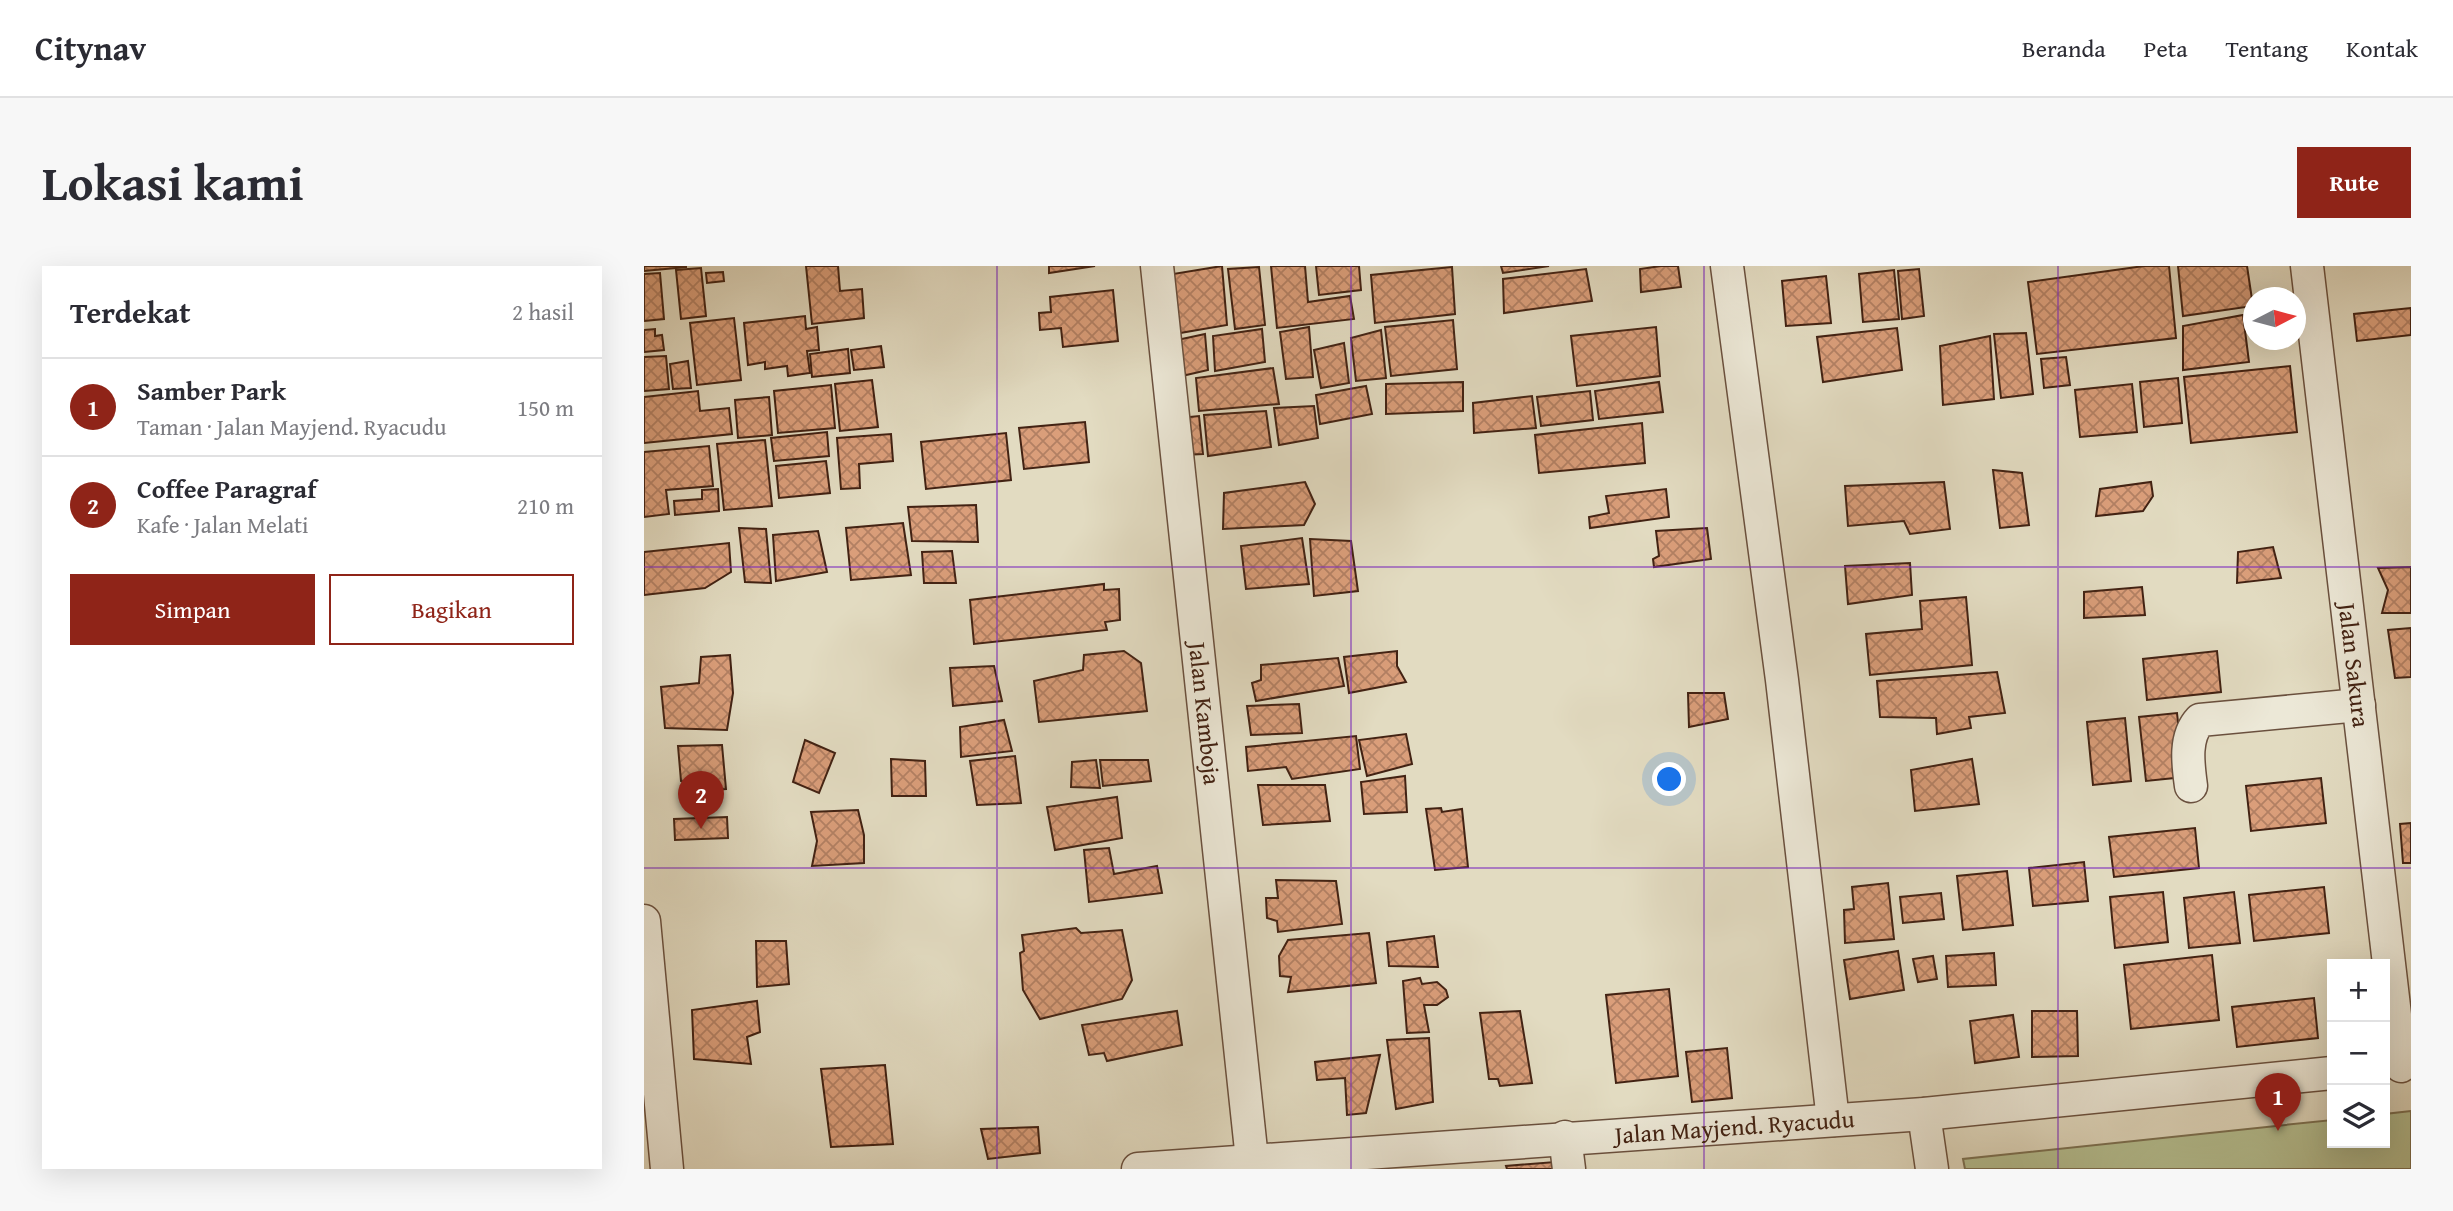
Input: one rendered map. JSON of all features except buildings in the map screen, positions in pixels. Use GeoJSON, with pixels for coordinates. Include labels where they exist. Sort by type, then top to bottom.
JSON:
{"type":"FeatureCollection","features":[{"type":"Feature","properties":{"kind":"street","name":"Jalan Kamboja"},"geometry":{"type":"LineString","coordinates":[[1157,266],[1252,1164]]}},
{"type":"Feature","properties":{"kind":"street"},"geometry":{"type":"LineString","coordinates":[[1727,266],[1782,680],[1833,1120]]}},
{"type":"Feature","properties":{"kind":"street","name":"Jalan Sakura"},"geometry":{"type":"LineString","coordinates":[[2307,266],[2399,1066]]}},
{"type":"Feature","properties":{"kind":"street"},"geometry":{"type":"LineString","coordinates":[[2191,786],[2189,742],[2200,720],[2359,705]]}},
{"type":"Feature","properties":{"kind":"street"},"geometry":{"type":"LineString","coordinates":[[644,921],[648,990],[667,1169]]}},
{"type":"Feature","properties":{"kind":"street","name":"Jalan Mayjend. Ryacudu"},"geometry":{"type":"LineString","coordinates":[[1138,1169],[1252,1164],[1565,1137],[1924,1114],[2327,1074]]}},
{"type":"Feature","properties":{"kind":"street"},"geometry":{"type":"LineString","coordinates":[[1924,1114],[1932,1169]]}},
{"type":"Feature","properties":{"kind":"street"},"geometry":{"type":"LineString","coordinates":[[1565,1137],[1569,1169]]}},
{"type":"Feature","properties":{"kind":"green space"},"geometry":{"type":"Polygon","coordinates":[[[2411,1111],[2411,1169],[1965,1169],[1963,1159],[2327,1121],[2327,1148],[2390,1148],[2390,1113],[2411,1111]]]}},
{"type":"Feature","properties":{"kind":"place","name":"Coffee Paragraf"},"geometry":{"type":"Point","coordinates":[701,829]}},
{"type":"Feature","properties":{"kind":"place","name":"Samber Park"},"geometry":{"type":"Point","coordinates":[2278,1131]}}]}
